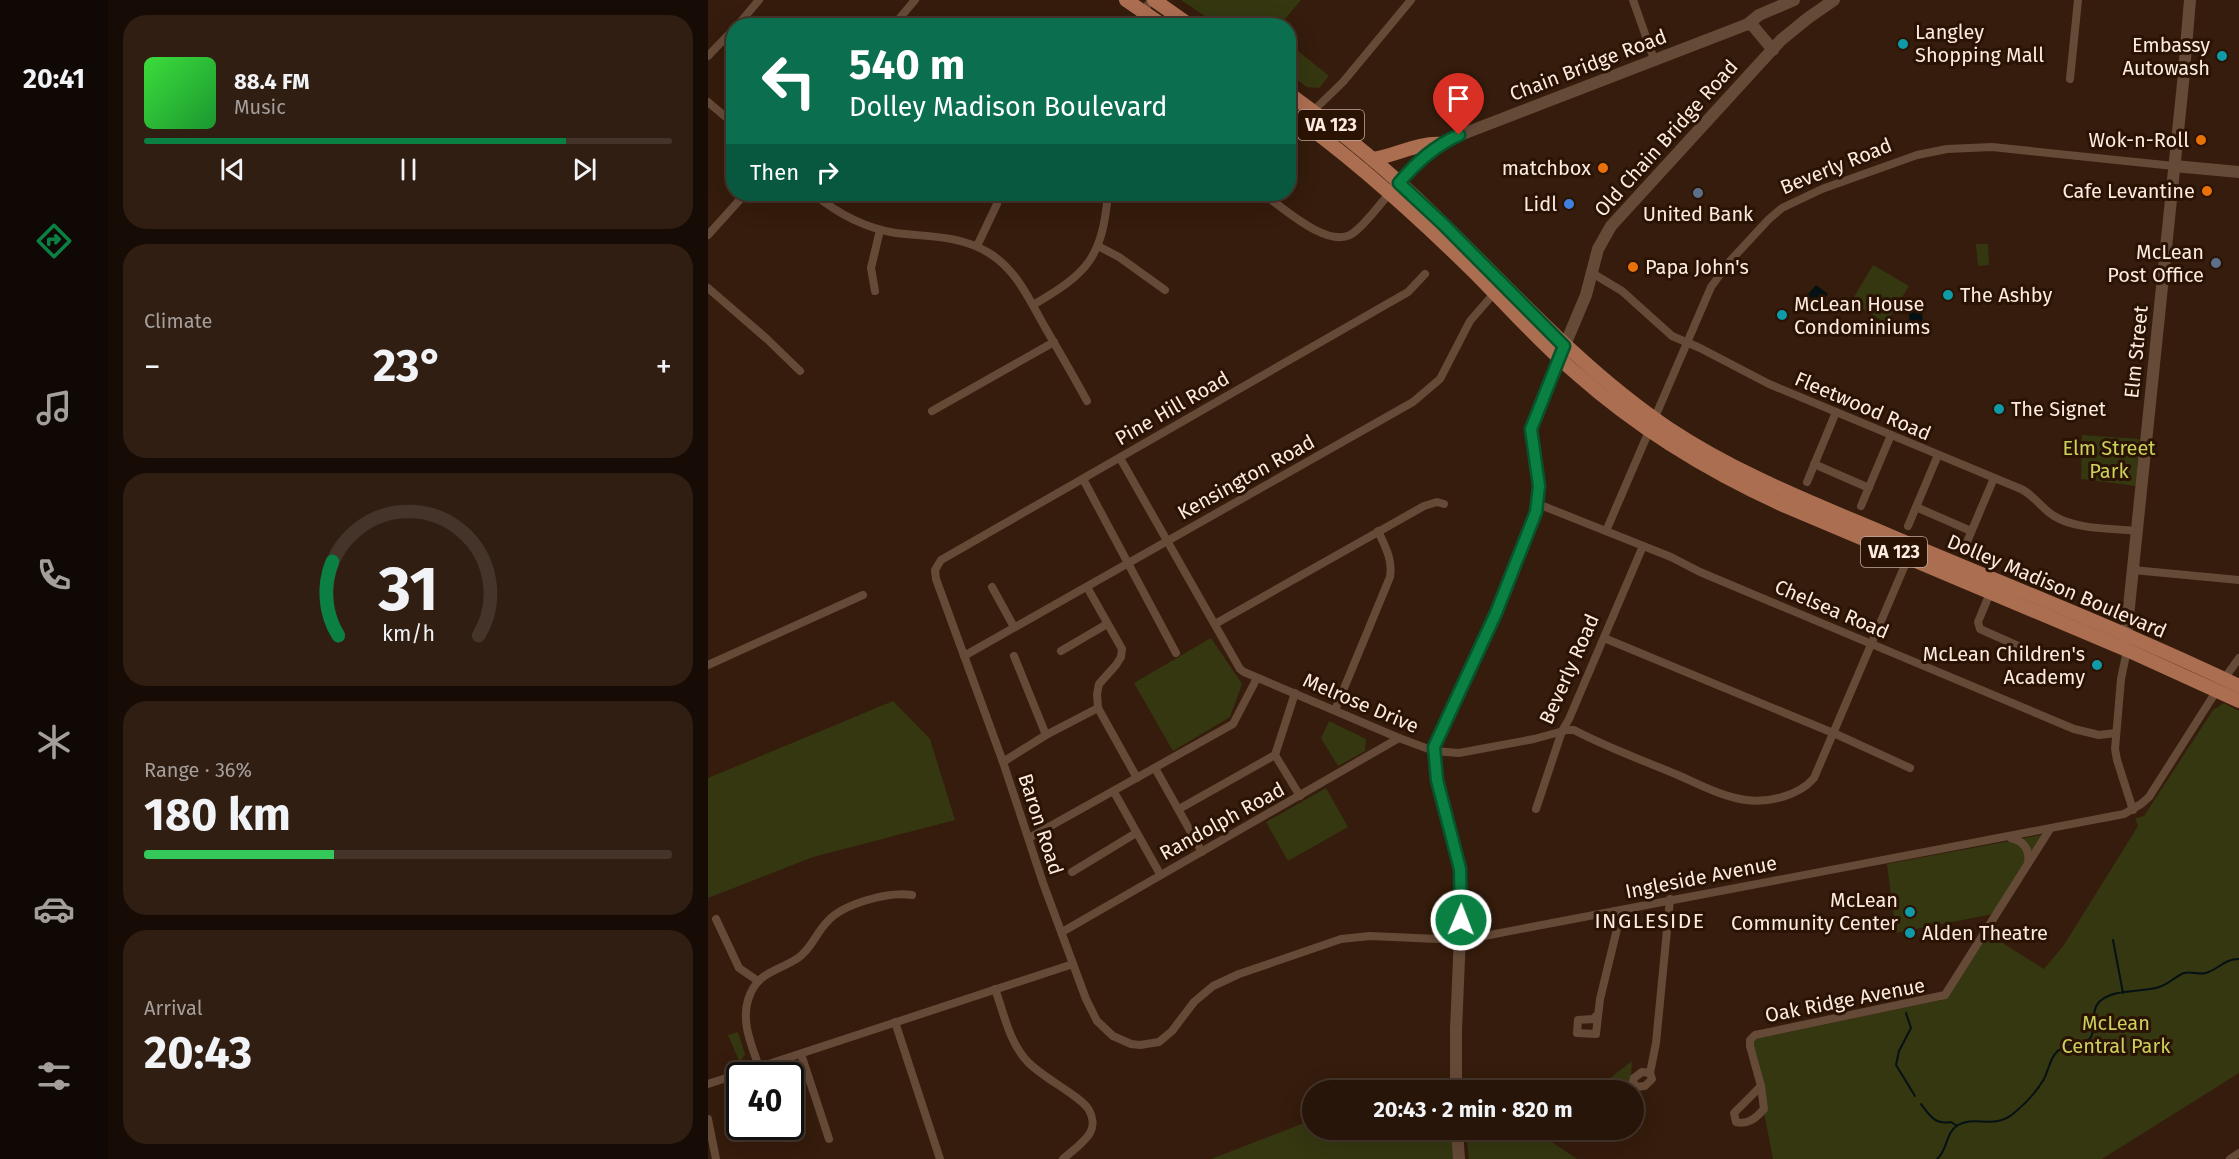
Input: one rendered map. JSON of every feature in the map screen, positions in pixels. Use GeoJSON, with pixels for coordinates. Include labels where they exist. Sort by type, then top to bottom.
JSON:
{"type":"FeatureCollection","features":[{"type":"Feature","properties":{"kind":"main road"},"geometry":{"type":"LineString","coordinates":[[1126,0],[1172,18]]}},
{"type":"Feature","properties":{"kind":"main road","name":"Dolley Madison Boulevard"},"geometry":{"type":"LineString","coordinates":[[1296,99],[1399,183],[1498,289],[1562,352],[1597,374],[1651,424],[1733,482],[1789,508],[2199,682],[2221,685]]}},
{"type":"Feature","properties":{"kind":"main road","name":"Dolley Madison Boulevard"},"geometry":{"type":"LineString","coordinates":[[1296,118],[1389,194],[1498,289]]}},
{"type":"Feature","properties":{"kind":"main road"},"geometry":{"type":"LineString","coordinates":[[1372,159],[1388,157],[1425,144],[1442,144]]}},
{"type":"Feature","properties":{"kind":"main road","name":"Dolley Madison Boulevard"},"geometry":{"type":"LineString","coordinates":[[1651,424],[1778,488],[2126,636],[2221,685],[2239,701]]}},
{"type":"Feature","properties":{"kind":"main road"},"geometry":{"type":"LineString","coordinates":[[2221,685],[2223,688],[2239,688]]}},
{"type":"Feature","properties":{"kind":"street"},"geometry":{"type":"LineString","coordinates":[[743,18],[759,0]]}},
{"type":"Feature","properties":{"kind":"street"},"geometry":{"type":"LineString","coordinates":[[900,18],[915,0]]}},
{"type":"Feature","properties":{"kind":"street"},"geometry":{"type":"LineString","coordinates":[[1302,122],[1343,82],[1411,0]]}},
{"type":"Feature","properties":{"kind":"street"},"geometry":{"type":"LineString","coordinates":[[1633,0],[1655,62]]}},
{"type":"Feature","properties":{"kind":"street"},"geometry":{"type":"LineString","coordinates":[[1748,24],[1753,26],[1773,50],[1800,23],[1834,0]]}},
{"type":"Feature","properties":{"kind":"street"},"geometry":{"type":"LineString","coordinates":[[2070,79],[2078,0]]}},
{"type":"Feature","properties":{"kind":"street","name":"Elm Street"},"geometry":{"type":"LineString","coordinates":[[2126,636],[2190,0]]}},
{"type":"Feature","properties":{"kind":"street","name":"Chain Bridge Road"},"geometry":{"type":"LineString","coordinates":[[1389,194],[1422,158],[1462,134],[1655,62],[1748,24],[1759,15],[1793,1]]}},
{"type":"Feature","properties":{"kind":"street"},"geometry":{"type":"LineString","coordinates":[[708,56],[726,37]]}},
{"type":"Feature","properties":{"kind":"street","name":"Old Chain Bridge Road"},"geometry":{"type":"LineString","coordinates":[[1538,504],[1539,479],[1531,429],[1586,295],[1600,245],[1615,222],[1773,50]]}},
{"type":"Feature","properties":{"kind":"street"},"geometry":{"type":"LineString","coordinates":[[708,102],[726,117]]}},
{"type":"Feature","properties":{"kind":"street","name":"Beverly Road"},"geometry":{"type":"LineString","coordinates":[[1606,531],[1686,342],[1715,280],[1773,215],[1804,197],[1889,164],[1932,151],[1983,147],[2239,172]]}},
{"type":"Feature","properties":{"kind":"street"},"geometry":{"type":"LineString","coordinates":[[1273,201],[1322,234],[1343,237],[1353,232],[1389,194]]}},
{"type":"Feature","properties":{"kind":"street"},"geometry":{"type":"LineString","coordinates":[[708,235],[739,201]]}},
{"type":"Feature","properties":{"kind":"street"},"geometry":{"type":"LineString","coordinates":[[823,201],[838,212],[880,230],[950,238],[977,246],[996,258],[1011,272],[1033,305],[1087,401]]}},
{"type":"Feature","properties":{"kind":"street"},"geometry":{"type":"LineString","coordinates":[[977,246],[998,201]]}},
{"type":"Feature","properties":{"kind":"street"},"geometry":{"type":"LineString","coordinates":[[1033,305],[1064,287],[1085,268],[1098,246],[1107,201]]}},
{"type":"Feature","properties":{"kind":"street"},"geometry":{"type":"LineString","coordinates":[[875,291],[871,268],[880,230]]}},
{"type":"Feature","properties":{"kind":"street"},"geometry":{"type":"LineString","coordinates":[[1098,246],[1119,257],[1165,290]]}},
{"type":"Feature","properties":{"kind":"street","name":"Fleetwood Road"},"geometry":{"type":"LineString","coordinates":[[1592,273],[1622,291],[1672,336],[1769,384],[2025,491],[2061,520],[2088,526],[2137,531]]}},
{"type":"Feature","properties":{"kind":"street","name":"Pine Hill Road"},"geometry":{"type":"LineString","coordinates":[[935,570],[941,560],[1408,292],[1425,274]]}},
{"type":"Feature","properties":{"kind":"street"},"geometry":{"type":"LineString","coordinates":[[708,288],[800,371]]}},
{"type":"Feature","properties":{"kind":"street","name":"Kensington Road"},"geometry":{"type":"LineString","coordinates":[[964,656],[1424,395],[1440,379],[1470,321],[1498,289]]}},
{"type":"Feature","properties":{"kind":"street"},"geometry":{"type":"LineString","coordinates":[[932,411],[1054,342]]}},
{"type":"Feature","properties":{"kind":"street"},"geometry":{"type":"LineString","coordinates":[[1807,482],[1836,411]]}},
{"type":"Feature","properties":{"kind":"street"},"geometry":{"type":"LineString","coordinates":[[1861,506],[1891,435]]}},
{"type":"Feature","properties":{"kind":"street"},"geometry":{"type":"LineString","coordinates":[[1908,526],[1938,455]]}},
{"type":"Feature","properties":{"kind":"street","name":"Melrose Drive"},"geometry":{"type":"LineString","coordinates":[[1120,458],[1240,669],[1399,738],[1434,751],[1459,753],[1574,730],[1610,748],[1740,799],[1767,800],[1785,796],[1805,787],[1820,768],[1834,734]]}},
{"type":"Feature","properties":{"kind":"street"},"geometry":{"type":"LineString","coordinates":[[1814,464],[1869,488]]}},
{"type":"Feature","properties":{"kind":"street"},"geometry":{"type":"LineString","coordinates":[[1083,478],[1176,653]]}},
{"type":"Feature","properties":{"kind":"street"},"geometry":{"type":"LineString","coordinates":[[1964,549],[1994,478]]}},
{"type":"Feature","properties":{"kind":"street"},"geometry":{"type":"LineString","coordinates":[[1215,624],[1429,504],[1437,502],[1444,504]]}},
{"type":"Feature","properties":{"kind":"street"},"geometry":{"type":"LineString","coordinates":[[1456,1080],[1462,889],[1460,869],[1437,780],[1434,751],[1437,739],[1511,577],[1538,504]]}},
{"type":"Feature","properties":{"kind":"street","name":"Chelsea Road"},"geometry":{"type":"LineString","coordinates":[[1538,504],[1644,546],[2074,729],[2099,735],[2116,733]]}},
{"type":"Feature","properties":{"kind":"street"},"geometry":{"type":"LineString","coordinates":[[1916,507],[1971,531]]}},
{"type":"Feature","properties":{"kind":"street"},"geometry":{"type":"LineString","coordinates":[[1335,710],[1390,578],[1390,561],[1378,531]]}},
{"type":"Feature","properties":{"kind":"street","name":"Beverly Road"},"geometry":{"type":"LineString","coordinates":[[1536,809],[1562,731],[1644,546]]}},
{"type":"Feature","properties":{"kind":"street"},"geometry":{"type":"LineString","coordinates":[[1834,734],[1908,558]]}},
{"type":"Feature","properties":{"kind":"street","name":"Baron Road"},"geometry":{"type":"LineString","coordinates":[[935,570],[936,579],[1004,762],[1073,964],[1093,1015],[1107,1032],[1131,1044],[1149,1045],[1159,1042]]}},
{"type":"Feature","properties":{"kind":"street"},"geometry":{"type":"LineString","coordinates":[[2133,570],[2239,580]]}},
{"type":"Feature","properties":{"kind":"street"},"geometry":{"type":"LineString","coordinates":[[1087,587],[1122,649],[1121,657],[1116,665],[1099,684],[1098,708],[1137,778]]}},
{"type":"Feature","properties":{"kind":"street"},"geometry":{"type":"LineString","coordinates":[[992,588],[1014,627]]}},
{"type":"Feature","properties":{"kind":"street"},"geometry":{"type":"LineString","coordinates":[[1990,593],[1978,622],[1980,629],[2025,649]]}},
{"type":"Feature","properties":{"kind":"street"},"geometry":{"type":"LineString","coordinates":[[708,665],[863,595]]}},
{"type":"Feature","properties":{"kind":"street"},"geometry":{"type":"LineString","coordinates":[[1061,651],[1107,624]]}},
{"type":"Feature","properties":{"kind":"street"},"geometry":{"type":"LineString","coordinates":[[1604,638],[1910,768]]}},
{"type":"Feature","properties":{"kind":"street"},"geometry":{"type":"LineString","coordinates":[[2127,650],[2121,679],[2116,733],[2117,760],[2133,810]]}},
{"type":"Feature","properties":{"kind":"street"},"geometry":{"type":"LineString","coordinates":[[1014,656],[1046,735]]}},
{"type":"Feature","properties":{"kind":"street","name":"Ingleside Avenue"},"geometry":{"type":"LineString","coordinates":[[1159,1042],[1172,1031],[1194,1002],[1213,987],[1239,974],[1341,939],[1370,936],[1461,940],[2050,829],[2133,810],[2149,797],[2239,658]]}},
{"type":"Feature","properties":{"kind":"street"},"geometry":{"type":"LineString","coordinates":[[1029,838],[1233,724],[1257,678]]}},
{"type":"Feature","properties":{"kind":"street"},"geometry":{"type":"LineString","coordinates":[[1179,809],[1275,755],[1295,693]]}},
{"type":"Feature","properties":{"kind":"street"},"geometry":{"type":"LineString","coordinates":[[1004,762],[1046,735],[1098,708]]}},
{"type":"Feature","properties":{"kind":"street","name":"Randolph Road"},"geometry":{"type":"LineString","coordinates":[[1062,932],[1399,738]]}},
{"type":"Feature","properties":{"kind":"street"},"geometry":{"type":"LineString","coordinates":[[1275,755],[1300,796]]}},
{"type":"Feature","properties":{"kind":"street"},"geometry":{"type":"LineString","coordinates":[[1155,768],[1202,852]]}},
{"type":"Feature","properties":{"kind":"street"},"geometry":{"type":"LineString","coordinates":[[1114,792],[1160,874]]}},
{"type":"Feature","properties":{"kind":"street","name":"Oak Ridge Avenue"},"geometry":{"type":"LineString","coordinates":[[1761,1086],[1750,1046],[1750,1040],[1755,1035],[1945,995],[2050,829]]}},
{"type":"Feature","properties":{"kind":"street"},"geometry":{"type":"LineString","coordinates":[[1072,872],[1136,833]]}},
{"type":"Feature","properties":{"kind":"street"},"geometry":{"type":"LineString","coordinates":[[2008,837],[2019,840],[2026,847],[2029,856],[2028,864]]}},
{"type":"Feature","properties":{"kind":"street"},"geometry":{"type":"LineString","coordinates":[[758,1062],[746,1019],[748,999],[758,981],[765,974],[804,953],[827,921],[843,910],[887,895],[912,895]]}},
{"type":"Feature","properties":{"kind":"street"},"geometry":{"type":"LineString","coordinates":[[1650,1073],[1656,1043],[1670,899]]}},
{"type":"Feature","properties":{"kind":"street"},"geometry":{"type":"LineString","coordinates":[[1598,1014],[1617,929],[1615,911]]}},
{"type":"Feature","properties":{"kind":"street"},"geometry":{"type":"LineString","coordinates":[[716,919],[739,968],[758,981]]}},
{"type":"Feature","properties":{"kind":"street"},"geometry":{"type":"LineString","coordinates":[[775,1062],[1073,964]]}},
{"type":"Feature","properties":{"kind":"street"},"geometry":{"type":"LineString","coordinates":[[995,989],[1019,1052],[1036,1071],[1086,1106],[1092,1116],[1092,1129],[1089,1135],[1063,1159]]}},
{"type":"Feature","properties":{"kind":"street"},"geometry":{"type":"LineString","coordinates":[[895,1022],[940,1159]]}},
{"type":"Feature","properties":{"kind":"street"},"geometry":{"type":"LineString","coordinates":[[801,1054],[829,1139]]}},
{"type":"Feature","properties":{"kind":"street"},"geometry":{"type":"LineString","coordinates":[[708,1084],[726,1078]]}},
{"type":"Feature","properties":{"kind":"street"},"geometry":{"type":"LineString","coordinates":[[1761,1086],[1764,1109],[1746,1123],[1736,1122],[1734,1113],[1761,1086]]}},
{"type":"Feature","properties":{"kind":"street"},"geometry":{"type":"LineString","coordinates":[[708,1119],[716,1159]]}},
{"type":"Feature","properties":{"kind":"street"},"geometry":{"type":"LineString","coordinates":[[1458,1140],[1459,1159]]}},
{"type":"Feature","properties":{"kind":"street"},"geometry":{"type":"LineString","coordinates":[[2230,1159],[2239,1154]]}},
{"type":"Feature","properties":{"kind":"green space"},"geometry":{"type":"Polygon","coordinates":[[[1181,0],[1301,0],[1286,18],[1208,18],[1181,0]]]}},
{"type":"Feature","properties":{"kind":"green space"},"geometry":{"type":"Polygon","coordinates":[[[1296,49],[1329,76],[1319,88],[1307,87],[1296,79],[1296,49]]]}},
{"type":"Feature","properties":{"kind":"green space"},"geometry":{"type":"Polygon","coordinates":[[[1976,244],[1988,244],[1989,265],[1978,266],[1976,244]]]}},
{"type":"Feature","properties":{"kind":"green space"},"geometry":{"type":"Polygon","coordinates":[[[1873,265],[1909,286],[1886,323],[1851,302],[1873,265]]]}},
{"type":"Feature","properties":{"kind":"green space","name":"Elm Street Park"},"geometry":{"type":"Polygon","coordinates":[[[2082,435],[2139,439],[2136,486],[2081,479],[2082,435]]]}},
{"type":"Feature","properties":{"kind":"green space"},"geometry":{"type":"Polygon","coordinates":[[[1211,638],[1242,684],[1230,717],[1173,751],[1134,683],[1211,638]]]}},
{"type":"Feature","properties":{"kind":"green space"},"geometry":{"type":"Polygon","coordinates":[[[893,701],[930,739],[955,820],[813,857],[708,898],[708,778],[893,701]]]}},
{"type":"Feature","properties":{"kind":"green space","name":"McLean Central Park"},"geometry":{"type":"Polygon","coordinates":[[[2224,703],[2239,711],[2239,1073],[2102,1159],[1773,1159],[1750,1040],[1942,1000],[1988,934],[2044,969],[2064,945],[2138,826],[2135,818],[2144,816],[2213,710],[2224,703]]]}},
{"type":"Feature","properties":{"kind":"green space"},"geometry":{"type":"Polygon","coordinates":[[[1329,721],[1366,739],[1365,751],[1338,766],[1321,738],[1329,721]]]}},
{"type":"Feature","properties":{"kind":"green space"},"geometry":{"type":"Polygon","coordinates":[[[1326,788],[1348,827],[1288,861],[1266,822],[1326,788]]]}},
{"type":"Feature","properties":{"kind":"green space"},"geometry":{"type":"Polygon","coordinates":[[[2047,834],[1993,914],[1896,933],[1887,864],[2047,834]]]}},
{"type":"Feature","properties":{"kind":"green space"},"geometry":{"type":"Polygon","coordinates":[[[738,1032],[745,1054],[741,1062],[740,1062],[728,1035],[738,1032]]]}},
{"type":"Feature","properties":{"kind":"green space"},"geometry":{"type":"Polygon","coordinates":[[[1632,1061],[1631,1080],[1608,1080],[1632,1061]]]}},
{"type":"Feature","properties":{"kind":"green space"},"geometry":{"type":"Polygon","coordinates":[[[1302,1124],[1302,1140],[1456,1140],[1457,1159],[1211,1159],[1302,1124]]]}},
{"type":"Feature","properties":{"kind":"green space"},"geometry":{"type":"Polygon","coordinates":[[[1467,1140],[1549,1140],[1577,1159],[1469,1159],[1467,1140]]]}},
{"type":"Feature","properties":{"kind":"shaded area"},"geometry":{"type":"Polygon","coordinates":[[[1816,285],[1828,294],[1822,301],[1825,310],[1810,314],[1805,298],[1816,285]]]}},
{"type":"Feature","properties":{"kind":"shaded area"},"geometry":{"type":"Polygon","coordinates":[[[1921,305],[1924,332],[1911,333],[1908,306],[1921,305]]]}},
{"type":"Feature","properties":{"kind":"waterway"},"geometry":{"type":"LineString","coordinates":[[2113,940],[2123,993]]}},
{"type":"Feature","properties":{"kind":"waterway"},"geometry":{"type":"LineString","coordinates":[[1937,1159],[1951,1132],[1958,1125],[1971,1121],[2000,1121],[2022,1106],[2041,1084],[2055,1054],[2063,1048],[2083,1043],[2091,1037],[2096,1006],[2105,998],[2118,993],[2160,987],[2184,973],[2206,973],[2229,961],[2239,959]]}},
{"type":"Feature","properties":{"kind":"waterway"},"geometry":{"type":"LineString","coordinates":[[1896,984],[1902,986],[1903,997]]}},
{"type":"Feature","properties":{"kind":"waterway"},"geometry":{"type":"LineString","coordinates":[[1906,1013],[1911,1028],[1899,1051],[1896,1065],[1915,1096]]}},
{"type":"Feature","properties":{"kind":"waterway"},"geometry":{"type":"LineString","coordinates":[[1921,1104],[1937,1121],[1951,1122],[1957,1126]]}},
{"type":"Feature","properties":{"kind":"place","name":"Langley Shopping Mall"},"geometry":{"type":"Point","coordinates":[1903,44]}},
{"type":"Feature","properties":{"kind":"place","name":"Embassy Autowash"},"geometry":{"type":"Point","coordinates":[2222,56]}},
{"type":"Feature","properties":{"kind":"place","name":"Wok-n-Roll"},"geometry":{"type":"Point","coordinates":[2201,140]}},
{"type":"Feature","properties":{"kind":"place","name":"matchbox"},"geometry":{"type":"Point","coordinates":[1603,168]}},
{"type":"Feature","properties":{"kind":"place","name":"Cafe Levantine"},"geometry":{"type":"Point","coordinates":[2207,191]}},
{"type":"Feature","properties":{"kind":"place","name":"United Bank"},"geometry":{"type":"Point","coordinates":[1698,193]}},
{"type":"Feature","properties":{"kind":"place","name":"Lidl"},"geometry":{"type":"Point","coordinates":[1569,204]}},
{"type":"Feature","properties":{"kind":"place","name":"McLean Post Office"},"geometry":{"type":"Point","coordinates":[2216,263]}},
{"type":"Feature","properties":{"kind":"place","name":"Papa John's"},"geometry":{"type":"Point","coordinates":[1633,267]}},
{"type":"Feature","properties":{"kind":"place","name":"The Ashby"},"geometry":{"type":"Point","coordinates":[1948,295]}},
{"type":"Feature","properties":{"kind":"place","name":"McLean House Condominiums"},"geometry":{"type":"Point","coordinates":[1782,315]}},
{"type":"Feature","properties":{"kind":"place","name":"The Signet"},"geometry":{"type":"Point","coordinates":[1999,409]}},
{"type":"Feature","properties":{"kind":"place","name":"McLean Children's Academy"},"geometry":{"type":"Point","coordinates":[2097,665]}},
{"type":"Feature","properties":{"kind":"place","name":"McLean Community Center"},"geometry":{"type":"Point","coordinates":[1910,912]}},
{"type":"Feature","properties":{"kind":"place","name":"Alden Theatre"},"geometry":{"type":"Point","coordinates":[1910,933]}},
{"type":"Feature","properties":{"kind":"district","name":"INGLESIDE"},"geometry":{"type":"Point","coordinates":[1650,921]}},
{"type":"Feature","properties":{"kind":"route"},"geometry":{"type":"LineString","coordinates":[[1459,135],[1422,158],[1399,183],[1564,346],[1531,429],[1539,486],[1536,512],[1496,613],[1434,747],[1437,780],[1460,869],[1461,920]]}}]}
